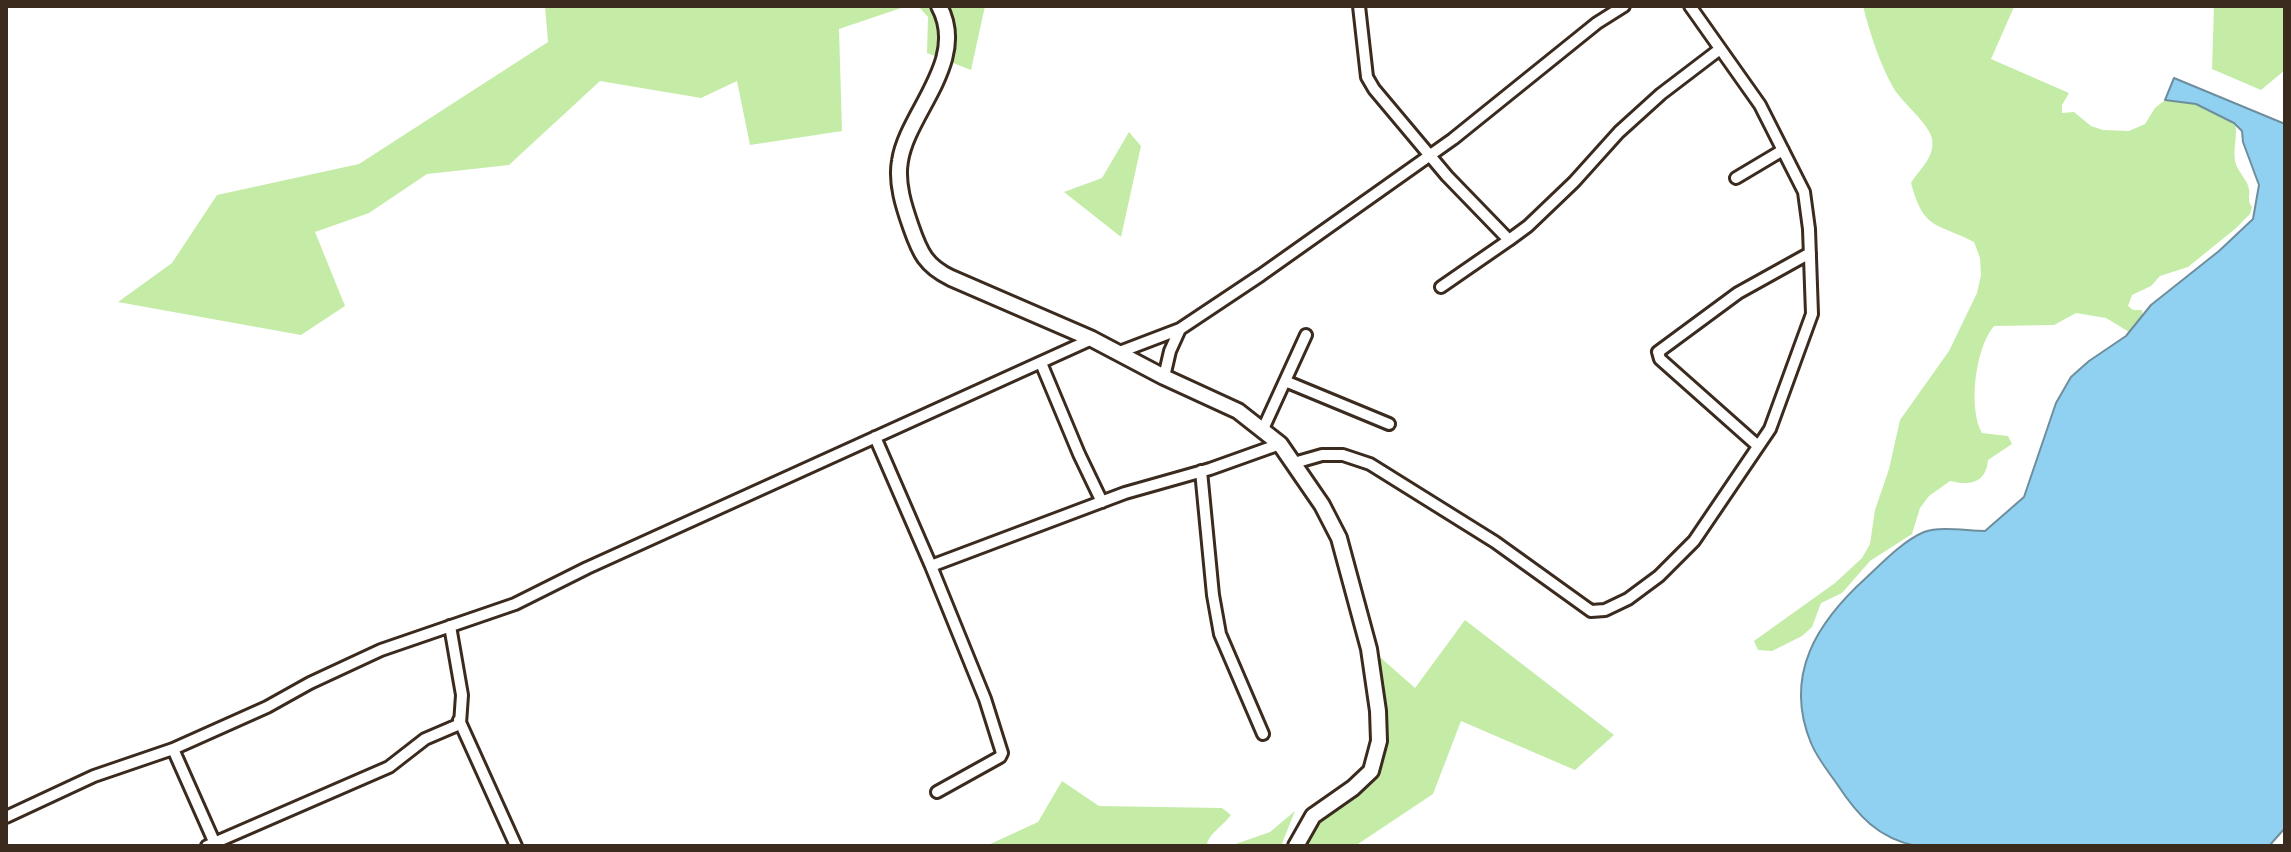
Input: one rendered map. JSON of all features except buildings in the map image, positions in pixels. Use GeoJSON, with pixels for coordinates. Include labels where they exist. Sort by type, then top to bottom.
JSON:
{"type":"FeatureCollection","features":[{"type":"Feature","properties":{"kind":"main road"},"geometry":{"type":"LineString","coordinates":[[939,6],[947,28],[942,67],[904,146],[899,172],[901,193],[924,258],[935,270],[1092,339],[1238,411],[1280,444],[1322,505],[1343,550],[1369,649],[1379,725],[1378,750],[1371,771],[1313,816],[1296,846]]}},
{"type":"Feature","properties":{"kind":"street"},"geometry":{"type":"LineString","coordinates":[[1359,6],[1370,83],[1430,156],[1509,240]]}},
{"type":"Feature","properties":{"kind":"street"},"geometry":{"type":"LineString","coordinates":[[1117,353],[1180,329],[1430,156],[1597,23],[1624,6]]}},
{"type":"Feature","properties":{"kind":"street"},"geometry":{"type":"LineString","coordinates":[[1294,463],[1330,454],[1370,464],[1495,542],[1582,606],[1597,612],[1628,599],[1651,583],[1690,546],[1776,416],[1810,321],[1810,253],[1804,192],[1760,105],[1690,6]]}},
{"type":"Feature","properties":{"kind":"street"},"geometry":{"type":"LineString","coordinates":[[1441,287],[1528,226],[1597,159],[1619,132],[1661,94],[1720,49]]}},
{"type":"Feature","properties":{"kind":"street"},"geometry":{"type":"LineString","coordinates":[[1736,178],[1783,150]]}},
{"type":"Feature","properties":{"kind":"street"},"geometry":{"type":"LineString","coordinates":[[1758,446],[1660,359],[1658,352],[1738,293],[1810,253]]}},
{"type":"Feature","properties":{"kind":"street"},"geometry":{"type":"LineString","coordinates":[[1164,377],[1170,351],[1180,329]]}},
{"type":"Feature","properties":{"kind":"street"},"geometry":{"type":"LineString","coordinates":[[1263,429],[1306,335]]}},
{"type":"Feature","properties":{"kind":"street"},"geometry":{"type":"LineString","coordinates":[[6,817],[94,776],[173,749],[267,707],[348,665],[515,604],[587,568],[1092,339]]}},
{"type":"Feature","properties":{"kind":"street"},"geometry":{"type":"LineString","coordinates":[[1041,363],[1102,502]]}},
{"type":"Feature","properties":{"kind":"street"},"geometry":{"type":"LineString","coordinates":[[1285,381],[1389,424]]}},
{"type":"Feature","properties":{"kind":"street"},"geometry":{"type":"LineString","coordinates":[[875,437],[985,699],[1002,753],[1000,757],[937,792]]}},
{"type":"Feature","properties":{"kind":"street"},"geometry":{"type":"LineString","coordinates":[[931,566],[1102,502],[1280,444]]}},
{"type":"Feature","properties":{"kind":"street"},"geometry":{"type":"LineString","coordinates":[[1201,471],[1213,595],[1220,634],[1263,734]]}},
{"type":"Feature","properties":{"kind":"street"},"geometry":{"type":"LineString","coordinates":[[173,749],[212,845],[389,767],[425,739],[460,724],[462,695],[450,626]]}},
{"type":"Feature","properties":{"kind":"street"},"geometry":{"type":"LineString","coordinates":[[459,719],[516,846]]}},
{"type":"Feature","properties":{"kind":"green space"},"geometry":{"type":"Polygon","coordinates":[[[545,6],[907,6],[839,29],[842,131],[750,145],[737,81],[701,98],[600,81],[509,165],[427,174],[369,213],[315,232],[345,306],[301,335],[118,302],[172,263],[217,195],[359,164],[548,42],[545,6]]]}},
{"type":"Feature","properties":{"kind":"green space"},"geometry":{"type":"Polygon","coordinates":[[[918,6],[985,6],[971,70],[927,53],[928,17],[918,6]]]}},
{"type":"Feature","properties":{"kind":"green space"},"geometry":{"type":"Polygon","coordinates":[[[1863,6],[2014,7],[1991,59],[2069,93],[2062,105],[2062,113],[2074,112],[2091,126],[2103,130],[2129,131],[2145,124],[2155,108],[2165,100],[2196,104],[2235,123],[2235,161],[2248,185],[2252,207],[2250,214],[2235,229],[2188,267],[2160,276],[2151,286],[2132,295],[2128,306],[2133,310],[2142,310],[2145,330],[2134,335],[2106,318],[2076,313],[2054,325],[1994,326],[1987,336],[1978,363],[1975,409],[1982,433],[2008,436],[2012,444],[1988,460],[1984,474],[1976,481],[1950,481],[1929,496],[1920,508],[1912,534],[1870,561],[1842,593],[1821,603],[1812,627],[1802,636],[1772,651],[1758,650],[1754,641],[1835,583],[1862,558],[1870,544],[1875,510],[1889,469],[1900,420],[1949,351],[1977,293],[1981,275],[1980,258],[1974,242],[1933,223],[1921,210],[1911,183],[1929,157],[1932,139],[1926,127],[1894,89],[1876,49],[1863,6]]]}},
{"type":"Feature","properties":{"kind":"green space"},"geometry":{"type":"Polygon","coordinates":[[[2214,6],[2285,6],[2285,70],[2261,90],[2212,69],[2214,6]]]}},
{"type":"Feature","properties":{"kind":"green space"},"geometry":{"type":"Polygon","coordinates":[[[1129,132],[1141,146],[1121,237],[1064,192],[1102,178],[1129,132]]]}},
{"type":"Feature","properties":{"kind":"green space"},"geometry":{"type":"Polygon","coordinates":[[[1465,620],[1614,735],[1575,770],[1461,721],[1433,794],[1355,846],[1300,846],[1312,823],[1379,752],[1366,663],[1381,658],[1415,688],[1465,620]]]}},
{"type":"Feature","properties":{"kind":"green space"},"geometry":{"type":"Polygon","coordinates":[[[1062,781],[1099,806],[1222,808],[1231,815],[1209,839],[1207,843],[1211,846],[986,846],[1038,822],[1062,781]]]}},
{"type":"Feature","properties":{"kind":"green space"},"geometry":{"type":"Polygon","coordinates":[[[1295,811],[1281,846],[1230,846],[1270,832],[1295,811]]]}},
{"type":"Feature","properties":{"kind":"water"},"geometry":{"type":"Polygon","coordinates":[[[2174,78],[2285,124],[2285,828],[2269,846],[1916,846],[1903,842],[1880,831],[1861,816],[1813,749],[1803,718],[1801,695],[1803,672],[1810,651],[1833,612],[1849,594],[1908,541],[1931,530],[1985,531],[2024,497],[2056,403],[2071,377],[2126,336],[2151,305],[2219,251],[2253,219],[2259,185],[2242,131],[2234,123],[2196,104],[2165,100],[2174,78]]]}}]}
